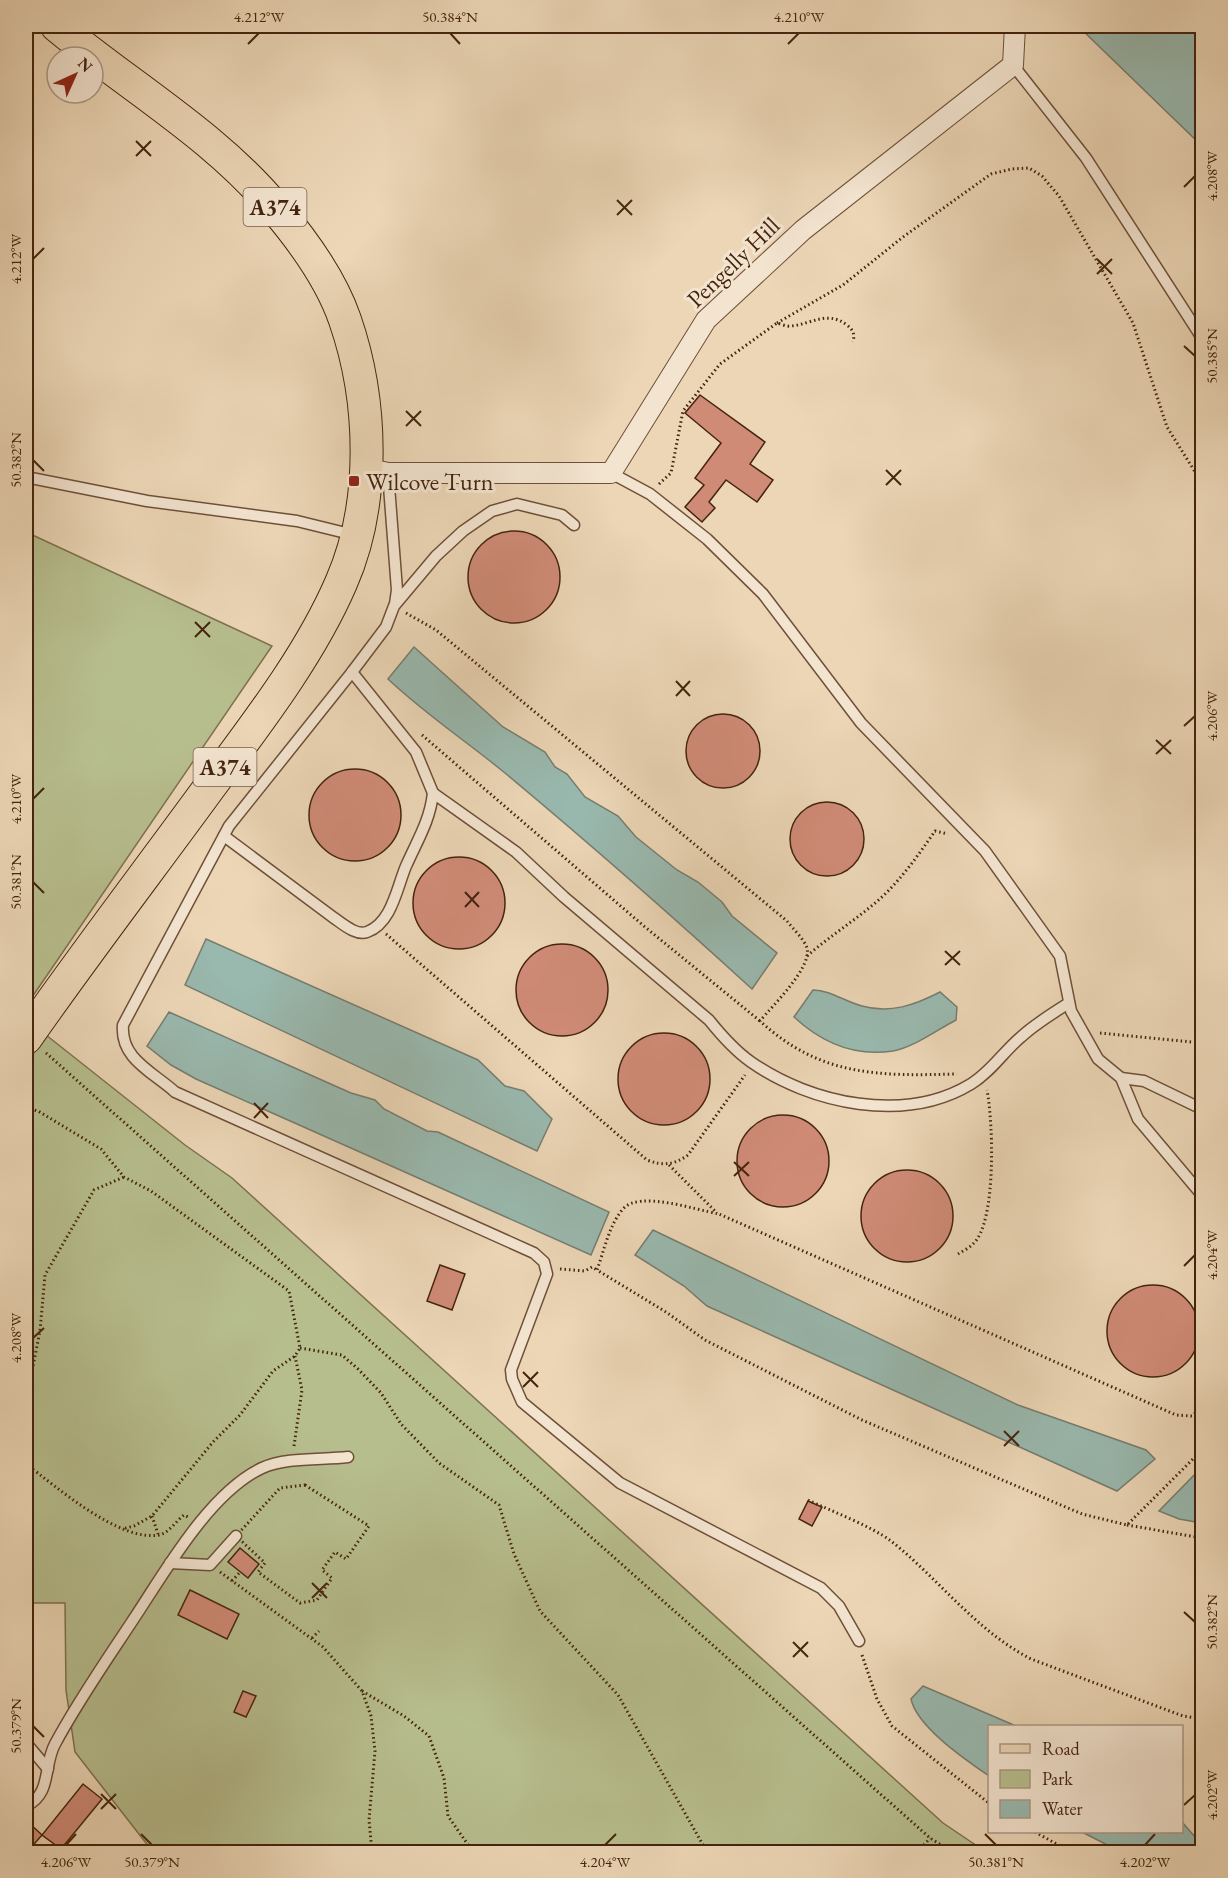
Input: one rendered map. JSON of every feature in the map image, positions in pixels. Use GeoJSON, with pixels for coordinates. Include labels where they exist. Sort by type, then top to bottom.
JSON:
{"type":"FeatureCollection","features":[{"type":"Feature","properties":{"kind":"main road","name":"A374"},"geometry":{"type":"LineString","coordinates":[[26,1037],[259,720],[304,650],[341,583],[377,470],[345,319],[325,277],[302,242],[246,177],[197,134],[57,26]]}},
{"type":"Feature","properties":{"kind":"street"},"geometry":{"type":"LineString","coordinates":[[1013,65],[1015,26]]}},
{"type":"Feature","properties":{"kind":"street","name":"Pengelly Hill"},"geometry":{"type":"LineString","coordinates":[[611,473],[706,320],[802,230],[1013,65]]}},
{"type":"Feature","properties":{"kind":"street"},"geometry":{"type":"LineString","coordinates":[[377,470],[611,473]]}},
{"type":"Feature","properties":{"kind":"lane"},"geometry":{"type":"LineString","coordinates":[[1013,65],[1086,158],[1203,338]]}},
{"type":"Feature","properties":{"kind":"lane"},"geometry":{"type":"LineString","coordinates":[[377,470],[397,590],[386,627],[224,836],[123,1025],[122,1035],[128,1051],[140,1065],[175,1092],[534,1253],[547,1274],[545,1286],[511,1370],[512,1379],[522,1402],[620,1483],[821,1588],[838,1606],[859,1641]]}},
{"type":"Feature","properties":{"kind":"lane"},"geometry":{"type":"LineString","coordinates":[[611,473],[650,494],[707,539],[763,594],[861,723],[985,851],[1060,956],[1069,1003],[1098,1059],[1121,1078],[1138,1119],[1203,1195]]}},
{"type":"Feature","properties":{"kind":"lane"},"geometry":{"type":"LineString","coordinates":[[26,477],[147,501],[297,521],[357,536]]}},
{"type":"Feature","properties":{"kind":"lane"},"geometry":{"type":"LineString","coordinates":[[394,606],[436,556],[462,531],[492,511],[517,504],[541,508],[562,514],[574,525]]}},
{"type":"Feature","properties":{"kind":"lane"},"geometry":{"type":"LineString","coordinates":[[352,672],[416,752],[433,793],[516,852],[564,897],[709,1020],[727,1042],[752,1063],[792,1085],[868,1105],[935,1100],[971,1085],[984,1075],[1020,1037],[1069,1003]]}},
{"type":"Feature","properties":{"kind":"lane"},"geometry":{"type":"LineString","coordinates":[[224,836],[353,930],[367,932],[376,927],[392,906],[406,866],[426,827],[433,793]]}},
{"type":"Feature","properties":{"kind":"lane"},"geometry":{"type":"LineString","coordinates":[[1121,1078],[1144,1081],[1203,1109]]}},
{"type":"Feature","properties":{"kind":"lane"},"geometry":{"type":"LineString","coordinates":[[26,1806],[37,1801],[45,1787],[53,1746],[170,1563],[198,1526],[237,1482],[264,1467],[348,1457]]}},
{"type":"Feature","properties":{"kind":"lane"},"geometry":{"type":"LineString","coordinates":[[170,1563],[210,1564],[236,1536]]}},
{"type":"Feature","properties":{"kind":"lane"},"geometry":{"type":"LineString","coordinates":[[26,1743],[48,1769]]}},
{"type":"Feature","properties":{"kind":"path"},"geometry":{"type":"LineString","coordinates":[[650,494],[671,473],[683,411],[720,364],[777,323],[843,285],[903,237],[991,174],[1029,168],[1042,176],[1059,196],[1133,323],[1167,427],[1203,483]]}},
{"type":"Feature","properties":{"kind":"path"},"geometry":{"type":"LineString","coordinates":[[777,323],[790,327],[825,317],[838,318],[852,328],[853,342]]}},
{"type":"Feature","properties":{"kind":"path"},"geometry":{"type":"LineString","coordinates":[[394,606],[436,630],[788,921],[806,947],[807,957]]}},
{"type":"Feature","properties":{"kind":"path"},"geometry":{"type":"LineString","coordinates":[[394,722],[411,726],[464,768],[645,927],[796,1049],[839,1068],[867,1073],[984,1075],[993,1139],[991,1180],[979,1235],[974,1244],[958,1254]]}},
{"type":"Feature","properties":{"kind":"path"},"geometry":{"type":"LineString","coordinates":[[760,1021],[792,982],[807,957],[834,932],[883,896],[915,862],[935,831],[950,835],[962,827]]}},
{"type":"Feature","properties":{"kind":"path"},"geometry":{"type":"LineString","coordinates":[[376,927],[397,941],[637,1153],[657,1164],[679,1162],[688,1155],[752,1063]]}},
{"type":"Feature","properties":{"kind":"path"},"geometry":{"type":"LineString","coordinates":[[1082,1031],[1203,1043]]}},
{"type":"Feature","properties":{"kind":"path"},"geometry":{"type":"LineString","coordinates":[[26,1037],[930,1838],[952,1852]]}},
{"type":"Feature","properties":{"kind":"path"},"geometry":{"type":"LineString","coordinates":[[26,1108],[38,1112],[101,1149],[124,1177],[151,1191],[289,1291],[300,1348],[295,1356],[273,1371],[240,1415],[213,1442],[152,1516],[134,1526],[122,1529]]}},
{"type":"Feature","properties":{"kind":"path"},"geometry":{"type":"LineString","coordinates":[[668,1164],[718,1214]]}},
{"type":"Feature","properties":{"kind":"path"},"geometry":{"type":"LineString","coordinates":[[26,1401],[40,1331],[45,1275],[94,1190],[124,1177]]}},
{"type":"Feature","properties":{"kind":"path"},"geometry":{"type":"LineString","coordinates":[[597,1270],[620,1215],[629,1204],[650,1200],[718,1214],[1176,1415],[1192,1416],[1203,1407]]}},
{"type":"Feature","properties":{"kind":"path"},"geometry":{"type":"LineString","coordinates":[[545,1268],[585,1271],[592,1267],[666,1312],[705,1340],[861,1420],[1082,1514],[1127,1525],[1203,1538]]}},
{"type":"Feature","properties":{"kind":"path"},"geometry":{"type":"LineString","coordinates":[[300,1348],[342,1355],[381,1393],[401,1424],[439,1463],[499,1505],[514,1554],[540,1611],[618,1695],[707,1852]]}},
{"type":"Feature","properties":{"kind":"path"},"geometry":{"type":"LineString","coordinates":[[294,1462],[302,1390],[295,1356]]}},
{"type":"Feature","properties":{"kind":"path"},"geometry":{"type":"LineString","coordinates":[[1127,1525],[1203,1450]]}},
{"type":"Feature","properties":{"kind":"path"},"geometry":{"type":"LineString","coordinates":[[26,1464],[122,1529],[141,1535],[158,1534],[165,1532],[184,1515],[198,1526]]}},
{"type":"Feature","properties":{"kind":"path"},"geometry":{"type":"LineString","coordinates":[[305,1485],[369,1526],[346,1559],[335,1552],[322,1570],[332,1578],[317,1600],[300,1604],[258,1572],[265,1563],[236,1536],[280,1488],[305,1485]]}},
{"type":"Feature","properties":{"kind":"path"},"geometry":{"type":"LineString","coordinates":[[808,1500],[889,1539],[989,1634],[1013,1650],[1183,1716],[1203,1719]]}},
{"type":"Feature","properties":{"kind":"path"},"geometry":{"type":"LineString","coordinates":[[152,1516],[158,1534]]}},
{"type":"Feature","properties":{"kind":"path"},"geometry":{"type":"LineString","coordinates":[[210,1564],[323,1647],[362,1691],[404,1716],[429,1736],[444,1778],[448,1816],[472,1852]]}},
{"type":"Feature","properties":{"kind":"path"},"geometry":{"type":"LineString","coordinates":[[232,1581],[240,1572]]}},
{"type":"Feature","properties":{"kind":"path"},"geometry":{"type":"LineString","coordinates":[[312,1638],[319,1631]]}},
{"type":"Feature","properties":{"kind":"path"},"geometry":{"type":"LineString","coordinates":[[859,1641],[867,1675],[892,1726],[988,1802]]}},
{"type":"Feature","properties":{"kind":"path"},"geometry":{"type":"LineString","coordinates":[[362,1691],[371,1716],[375,1751],[369,1820],[372,1852]]}},
{"type":"Feature","properties":{"kind":"path"},"geometry":{"type":"LineString","coordinates":[[1037,1833],[1071,1852]]}},
{"type":"Feature","properties":{"kind":"path"},"geometry":{"type":"LineString","coordinates":[[918,1852],[930,1838]]}},
{"type":"Feature","properties":{"kind":"green space"},"geometry":{"type":"Polygon","coordinates":[[[26,532],[272,646],[26,1006],[26,532]]]}},
{"type":"Feature","properties":{"kind":"green space"},"geometry":{"type":"Polygon","coordinates":[[[41,1031],[185,1145],[232,1178],[943,1823],[986,1852],[153,1852],[75,1752],[66,1690],[65,1603],[26,1603],[26,1076],[41,1031]]]}},
{"type":"Feature","properties":{"kind":"water"},"geometry":{"type":"Polygon","coordinates":[[[1078,26],[1202,26],[1202,146],[1078,26]]]}},
{"type":"Feature","properties":{"kind":"water"},"geometry":{"type":"Polygon","coordinates":[[[414,647],[503,727],[545,752],[555,767],[567,774],[585,797],[618,816],[636,837],[677,870],[698,882],[722,902],[732,916],[777,953],[752,989],[568,826],[388,679],[414,647]]]}},
{"type":"Feature","properties":{"kind":"water"},"geometry":{"type":"Polygon","coordinates":[[[206,939],[478,1060],[505,1086],[524,1091],[552,1119],[537,1151],[185,985],[206,939]]]}},
{"type":"Feature","properties":{"kind":"water"},"geometry":{"type":"Polygon","coordinates":[[[813,990],[826,992],[862,1006],[882,1009],[902,1007],[940,992],[957,1007],[956,1020],[901,1049],[879,1052],[852,1050],[827,1041],[794,1017],[813,990]]]}},
{"type":"Feature","properties":{"kind":"water"},"geometry":{"type":"Polygon","coordinates":[[[169,1012],[351,1093],[375,1100],[384,1109],[427,1131],[438,1132],[609,1212],[591,1255],[196,1079],[171,1065],[147,1046],[169,1012]]]}},
{"type":"Feature","properties":{"kind":"water"},"geometry":{"type":"Polygon","coordinates":[[[653,1230],[1018,1405],[1146,1450],[1155,1459],[1117,1491],[707,1306],[684,1286],[635,1255],[653,1230]]]}},
{"type":"Feature","properties":{"kind":"water"},"geometry":{"type":"Polygon","coordinates":[[[1199,1470],[1202,1470],[1202,1523],[1179,1519],[1159,1511],[1199,1470]]]}},
{"type":"Feature","properties":{"kind":"water"},"geometry":{"type":"Polygon","coordinates":[[[923,1686],[1014,1725],[988,1725],[988,1775],[932,1731],[922,1721],[911,1699],[923,1686]]]}},
{"type":"Feature","properties":{"kind":"water"},"geometry":{"type":"Polygon","coordinates":[[[1183,1823],[1202,1845],[1202,1852],[1121,1852],[1084,1833],[1183,1833],[1183,1823]]]}},
{"type":"Feature","properties":{"kind":"building"},"geometry":{"type":"Polygon","coordinates":[[[700,395],[765,442],[750,464],[773,480],[757,502],[726,480],[709,502],[715,508],[702,522],[685,507],[704,485],[695,478],[721,443],[685,413],[700,395]]]}},
{"type":"Feature","properties":{"kind":"building"},"geometry":{"type":"Polygon","coordinates":[[[514,531],[532,534],[547,544],[557,559],[560,577],[557,595],[547,610],[532,620],[514,623],[496,620],[481,610],[471,595],[468,577],[471,559],[481,544],[496,534],[514,531]]]}},
{"type":"Feature","properties":{"kind":"building"},"geometry":{"type":"Polygon","coordinates":[[[716,714],[730,714],[744,720],[754,730],[760,744],[758,765],[744,782],[730,788],[716,788],[702,782],[692,772],[686,758],[686,744],[692,730],[702,720],[716,714]]]}},
{"type":"Feature","properties":{"kind":"building"},"geometry":{"type":"Polygon","coordinates":[[[346,769],[364,769],[381,776],[394,789],[401,806],[401,824],[394,841],[381,854],[364,861],[346,861],[329,854],[316,841],[309,824],[309,806],[316,789],[329,776],[346,769]]]}},
{"type":"Feature","properties":{"kind":"building"},"geometry":{"type":"Polygon","coordinates":[[[820,802],[834,802],[848,808],[858,818],[864,832],[862,853],[848,870],[834,876],[820,876],[806,870],[796,860],[790,846],[790,832],[796,818],[806,808],[820,802]]]}},
{"type":"Feature","properties":{"kind":"building"},"geometry":{"type":"Polygon","coordinates":[[[459,857],[477,860],[492,870],[502,885],[505,903],[502,921],[492,936],[477,946],[459,949],[441,946],[426,936],[416,921],[413,903],[416,885],[426,870],[441,860],[459,857]]]}},
{"type":"Feature","properties":{"kind":"building"},"geometry":{"type":"Polygon","coordinates":[[[562,944],[580,947],[595,957],[605,972],[608,990],[605,1008],[595,1023],[580,1033],[562,1036],[544,1033],[529,1023],[519,1008],[516,990],[519,972],[529,957],[544,947],[562,944]]]}},
{"type":"Feature","properties":{"kind":"building"},"geometry":{"type":"Polygon","coordinates":[[[664,1033],[682,1036],[697,1046],[707,1061],[710,1079],[707,1097],[697,1112],[682,1122],[664,1125],[646,1122],[631,1112],[621,1097],[618,1079],[621,1061],[631,1046],[646,1036],[664,1033]]]}},
{"type":"Feature","properties":{"kind":"building"},"geometry":{"type":"Polygon","coordinates":[[[783,1115],[801,1118],[816,1128],[826,1143],[829,1161],[826,1179],[816,1194],[801,1204],[783,1207],[765,1204],[750,1194],[740,1179],[737,1161],[740,1143],[750,1128],[765,1118],[783,1115]]]}},
{"type":"Feature","properties":{"kind":"building"},"geometry":{"type":"Polygon","coordinates":[[[907,1170],[925,1173],[940,1183],[950,1198],[953,1216],[950,1234],[940,1249],[925,1259],[907,1262],[889,1259],[874,1249],[864,1234],[861,1216],[864,1198],[874,1183],[889,1173],[907,1170]]]}},
{"type":"Feature","properties":{"kind":"building"},"geometry":{"type":"Polygon","coordinates":[[[440,1265],[465,1274],[452,1310],[427,1301],[440,1265]]]}},
{"type":"Feature","properties":{"kind":"building"},"geometry":{"type":"Polygon","coordinates":[[[1153,1285],[1171,1288],[1186,1298],[1196,1313],[1199,1331],[1196,1349],[1186,1364],[1171,1374],[1153,1377],[1135,1374],[1120,1364],[1110,1349],[1107,1331],[1110,1313],[1120,1298],[1135,1288],[1153,1285]]]}},
{"type":"Feature","properties":{"kind":"building"},"geometry":{"type":"Polygon","coordinates":[[[808,1501],[822,1507],[812,1526],[799,1519],[808,1501]]]}},
{"type":"Feature","properties":{"kind":"building"},"geometry":{"type":"Polygon","coordinates":[[[240,1548],[259,1564],[248,1578],[228,1562],[240,1548]]]}},
{"type":"Feature","properties":{"kind":"building"},"geometry":{"type":"Polygon","coordinates":[[[190,1590],[239,1614],[227,1639],[178,1615],[190,1590]]]}},
{"type":"Feature","properties":{"kind":"building"},"geometry":{"type":"Polygon","coordinates":[[[243,1691],[256,1696],[246,1717],[234,1712],[243,1691]]]}},
{"type":"Feature","properties":{"kind":"building"},"geometry":{"type":"Polygon","coordinates":[[[83,1784],[102,1799],[61,1849],[42,1835],[83,1784]]]}},
{"type":"Feature","properties":{"kind":"building"},"geometry":{"type":"Polygon","coordinates":[[[26,1820],[42,1835],[27,1852],[26,1852],[26,1820]]]}},
{"type":"Feature","properties":{"kind":"place","name":"Wilcove Turn"},"geometry":{"type":"Point","coordinates":[354,481]}}]}
